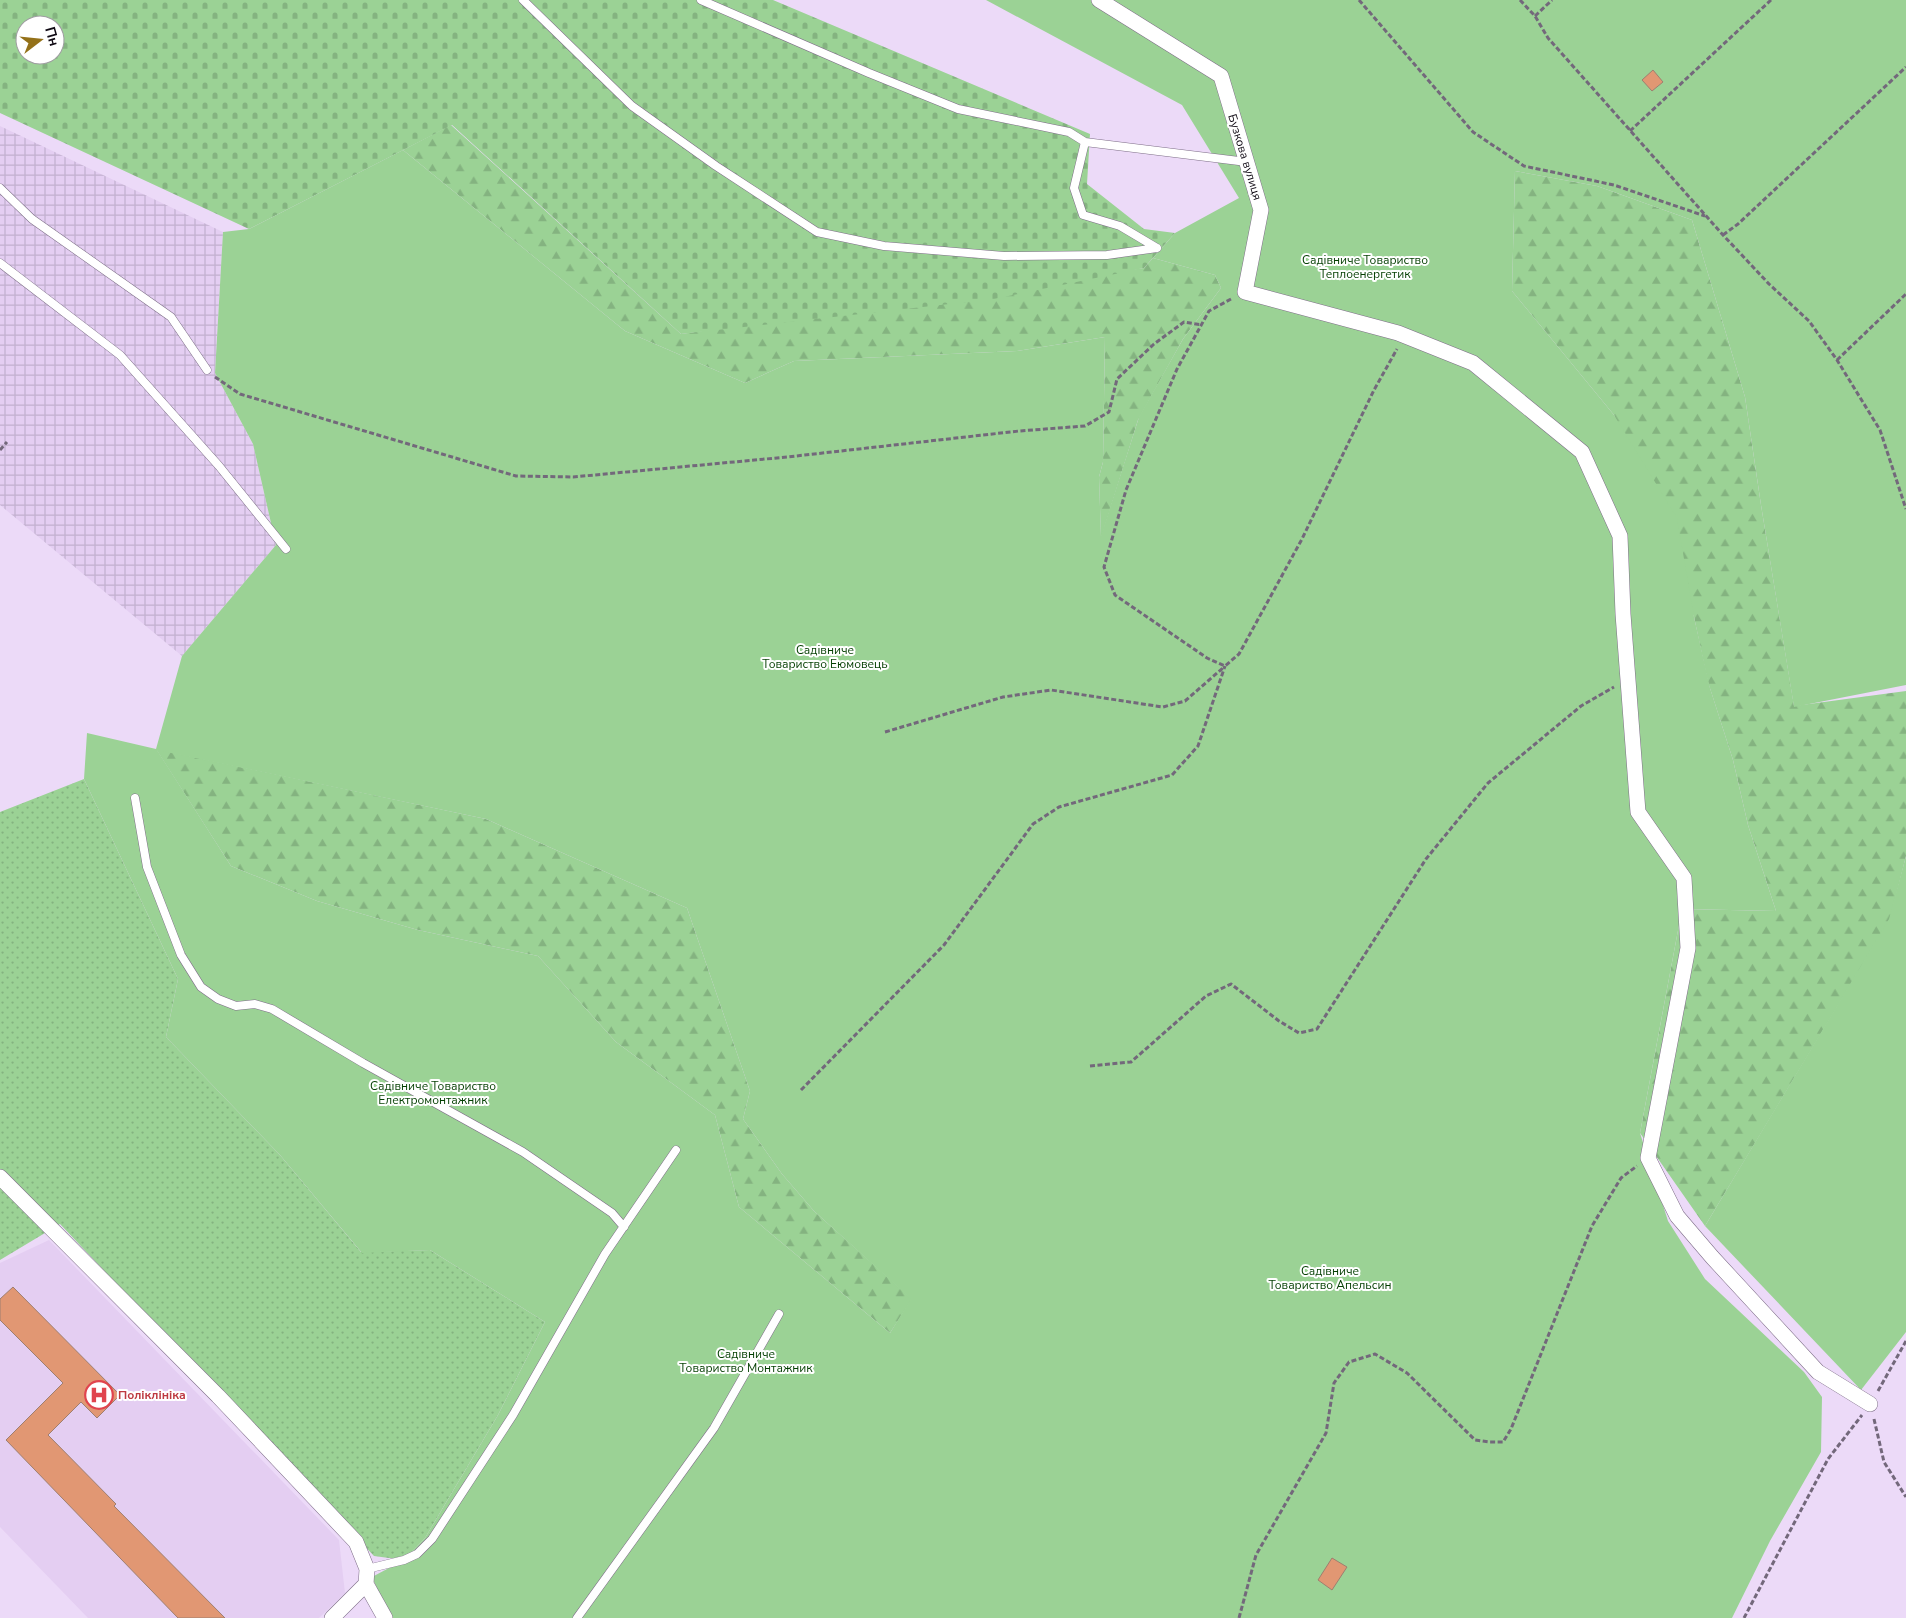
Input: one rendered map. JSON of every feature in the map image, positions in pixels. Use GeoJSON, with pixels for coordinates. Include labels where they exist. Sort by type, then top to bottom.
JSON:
{"type":"FeatureCollection","features":[{"type":"Feature","properties":{"kind":"street","name":"Бузкова вулиця"},"geometry":{"type":"LineString","coordinates":[[1099,0],[1221,76],[1261,210],[1245,292]]}},
{"type":"Feature","properties":{"kind":"street"},"geometry":{"type":"LineString","coordinates":[[1245,292],[1398,333],[1473,363],[1582,452],[1620,536],[1622,614],[1638,812],[1684,878],[1688,948],[1648,1158],[1677,1216],[1712,1257],[1818,1372],[1870,1404]]}},
{"type":"Feature","properties":{"kind":"street"},"geometry":{"type":"LineString","coordinates":[[0,1177],[218,1396],[356,1542],[366,1576],[385,1618]]}},
{"type":"Feature","properties":{"kind":"street"},"geometry":{"type":"LineString","coordinates":[[332,1618],[366,1576]]}},
{"type":"Feature","properties":{"kind":"lane"},"geometry":{"type":"LineString","coordinates":[[523,0],[632,106],[716,166],[817,232],[884,246],[1004,256],[1107,255],[1157,248],[1120,226],[1083,215],[1074,188],[1085,142]]}},
{"type":"Feature","properties":{"kind":"lane"},"geometry":{"type":"LineString","coordinates":[[701,0],[869,74],[958,109],[1069,132],[1085,142],[1247,162]]}},
{"type":"Feature","properties":{"kind":"lane"},"geometry":{"type":"LineString","coordinates":[[0,188],[32,219],[171,317],[207,370]]}},
{"type":"Feature","properties":{"kind":"lane"},"geometry":{"type":"LineString","coordinates":[[0,263],[120,355],[220,466],[286,550]]}},
{"type":"Feature","properties":{"kind":"lane"},"geometry":{"type":"LineString","coordinates":[[135,798],[147,867],[181,955],[200,987],[218,999],[236,1006],[255,1004],[272,1008],[363,1062],[523,1152],[612,1213],[624,1228]]}},
{"type":"Feature","properties":{"kind":"lane"},"geometry":{"type":"LineString","coordinates":[[366,1576],[417,1554],[432,1539],[513,1415],[605,1254],[676,1150]]}},
{"type":"Feature","properties":{"kind":"lane"},"geometry":{"type":"LineString","coordinates":[[577,1618],[714,1428],[779,1314]]}},
{"type":"Feature","properties":{"kind":"path"},"geometry":{"type":"LineString","coordinates":[[1359,0],[1473,132],[1524,166],[1614,184],[1706,217]]}},
{"type":"Feature","properties":{"kind":"path"},"geometry":{"type":"LineString","coordinates":[[1520,0],[1535,16],[1548,38],[1723,236],[1769,284],[1809,321],[1837,360],[1880,430],[1906,509]]}},
{"type":"Feature","properties":{"kind":"path"},"geometry":{"type":"LineString","coordinates":[[1535,16],[1552,0]]}},
{"type":"Feature","properties":{"kind":"path"},"geometry":{"type":"LineString","coordinates":[[1630,131],[1770,0]]}},
{"type":"Feature","properties":{"kind":"path"},"geometry":{"type":"LineString","coordinates":[[1723,236],[1906,67]]}},
{"type":"Feature","properties":{"kind":"path"},"geometry":{"type":"LineString","coordinates":[[1224,666],[1207,658],[1115,595],[1104,567],[1126,490],[1177,369],[1209,310],[1245,292]]}},
{"type":"Feature","properties":{"kind":"path"},"geometry":{"type":"LineString","coordinates":[[1837,360],[1906,294]]}},
{"type":"Feature","properties":{"kind":"path"},"geometry":{"type":"LineString","coordinates":[[207,370],[240,394],[370,434],[516,476],[573,477],[786,457],[1019,431],[1085,426],[1109,412],[1118,379],[1154,344],[1184,322],[1202,324]]}},
{"type":"Feature","properties":{"kind":"path"},"geometry":{"type":"LineString","coordinates":[[885,732],[1003,697],[1051,690],[1163,707],[1185,701],[1238,654],[1302,539],[1374,390],[1404,337]]}},
{"type":"Feature","properties":{"kind":"path"},"geometry":{"type":"LineString","coordinates":[[0,450],[7,442]]}},
{"type":"Feature","properties":{"kind":"path"},"geometry":{"type":"LineString","coordinates":[[801,1090],[944,945],[1033,824],[1059,807],[1172,775],[1198,746],[1224,666]]}},
{"type":"Feature","properties":{"kind":"path"},"geometry":{"type":"LineString","coordinates":[[1090,1066],[1131,1062],[1206,996],[1232,984],[1279,1022],[1300,1034],[1317,1028],[1426,859],[1488,784],[1581,706],[1628,680]]}},
{"type":"Feature","properties":{"kind":"path"},"geometry":{"type":"LineString","coordinates":[[1239,1618],[1256,1555],[1326,1433],[1334,1383],[1350,1362],[1375,1354],[1407,1373],[1475,1440],[1503,1442],[1511,1429],[1592,1226],[1621,1178],[1648,1158]]}},
{"type":"Feature","properties":{"kind":"path"},"geometry":{"type":"LineString","coordinates":[[1744,1618],[1828,1459],[1870,1404],[1906,1342]]}},
{"type":"Feature","properties":{"kind":"path"},"geometry":{"type":"LineString","coordinates":[[1870,1404],[1884,1462],[1906,1497]]}},
{"type":"Feature","properties":{"kind":"shaded area"},"geometry":{"type":"Polygon","coordinates":[[[0,126],[223,232],[215,373],[253,444],[276,545],[182,656],[0,505],[0,126]]]}},
{"type":"Feature","properties":{"kind":"shaded area","name":"Поліклініка"},"geometry":{"type":"Polygon","coordinates":[[[49,1240],[339,1540],[345,1593],[319,1618],[88,1618],[0,1527],[0,1263],[49,1240]]]}},
{"type":"Feature","properties":{"kind":"green space"},"geometry":{"type":"Polygon","coordinates":[[[0,0],[773,0],[1090,134],[1087,184],[1144,229],[1175,233],[1144,268],[994,299],[681,334],[452,125],[249,229],[0,113],[0,0]]]}},
{"type":"Feature","properties":{"kind":"green space"},"geometry":{"type":"Polygon","coordinates":[[[986,0],[1906,0],[1906,685],[1794,707],[1745,397],[1692,220],[1597,186],[1515,171],[1512,291],[1614,415],[1677,518],[1694,617],[1710,688],[1733,760],[1748,825],[1776,911],[1682,909],[1640,1133],[1668,1221],[1705,1279],[1804,1372],[1822,1397],[1821,1452],[1770,1541],[1732,1618],[390,1618],[372,1577],[404,1560],[425,1538],[498,1415],[545,1322],[430,1250],[362,1253],[280,1155],[166,1037],[178,979],[84,779],[87,733],[156,749],[182,656],[276,545],[253,444],[215,373],[223,232],[249,229],[403,150],[625,331],[745,383],[794,361],[1017,351],[1105,337],[1103,462],[1099,477],[1101,536],[1139,417],[1183,339],[1221,288],[1215,275],[1153,258],[1175,233],[1239,198],[1182,105],[986,0]],[[157,750],[231,866],[317,901],[418,930],[538,956],[616,1042],[715,1115],[739,1207],[890,1333],[911,1299],[814,1211],[782,1174],[743,1119],[750,1091],[687,908],[486,819],[157,750]]]}},
{"type":"Feature","properties":{"kind":"green space"},"geometry":{"type":"Polygon","coordinates":[[[451,125],[681,334],[1144,268],[1153,258],[1215,275],[1221,288],[1183,339],[1138,420],[1101,538],[1099,477],[1103,462],[1105,337],[1017,351],[794,361],[745,383],[625,331],[403,150],[451,125]]]}},
{"type":"Feature","properties":{"kind":"green space"},"geometry":{"type":"Polygon","coordinates":[[[1515,171],[1597,186],[1692,220],[1745,397],[1794,706],[1906,691],[1906,856],[1890,919],[1705,1226],[1640,1133],[1682,909],[1776,911],[1748,825],[1733,760],[1708,682],[1694,617],[1614,415],[1512,291],[1515,171]]]}},
{"type":"Feature","properties":{"kind":"green space"},"geometry":{"type":"Polygon","coordinates":[[[156,749],[486,819],[687,908],[750,1091],[743,1119],[782,1174],[814,1211],[912,1299],[890,1333],[739,1207],[715,1115],[616,1042],[538,956],[418,930],[317,901],[231,866],[156,749]]]}},
{"type":"Feature","properties":{"kind":"green space"},"geometry":{"type":"Polygon","coordinates":[[[84,779],[178,979],[166,1037],[280,1155],[361,1252],[430,1250],[545,1322],[498,1415],[425,1538],[404,1560],[374,1556],[60,1224],[0,1260],[0,812],[84,779]]]}},
{"type":"Feature","properties":{"kind":"green space"},"geometry":{"type":"Polygon","coordinates":[[[1906,856],[1906,1332],[1861,1390],[1705,1226],[1889,919],[1906,856]]]}},
{"type":"Feature","properties":{"kind":"building"},"geometry":{"type":"Polygon","coordinates":[[[1653,70],[1663,82],[1652,91],[1642,80],[1653,70]]]}},
{"type":"Feature","properties":{"kind":"building"},"geometry":{"type":"Polygon","coordinates":[[[13,1287],[120,1395],[97,1418],[81,1402],[48,1435],[116,1504],[114,1506],[225,1618],[178,1618],[6,1440],[63,1383],[0,1320],[0,1299],[13,1287]]]}},
{"type":"Feature","properties":{"kind":"building"},"geometry":{"type":"Polygon","coordinates":[[[1332,1558],[1347,1567],[1332,1590],[1318,1580],[1332,1558]]]}},
{"type":"Feature","properties":{"kind":"place","name":"Поліклініка"},"geometry":{"type":"Point","coordinates":[99,1395]}},
{"type":"Feature","properties":{"kind":"park label","name":"Садівниче Товариство Теплоенергетик"},"geometry":{"type":"Point","coordinates":[1365,267]}},
{"type":"Feature","properties":{"kind":"park label","name":"Садівниче Товариство Еюмовець"},"geometry":{"type":"Point","coordinates":[825,657]}},
{"type":"Feature","properties":{"kind":"park label","name":"Садівниче Товариство Електромонтажник"},"geometry":{"type":"Point","coordinates":[433,1093]}},
{"type":"Feature","properties":{"kind":"park label","name":"Садівниче Товариство Апельсин"},"geometry":{"type":"Point","coordinates":[1330,1278]}},
{"type":"Feature","properties":{"kind":"park label","name":"Садівниче Товариство Монтажник"},"geometry":{"type":"Point","coordinates":[746,1361]}}]}
